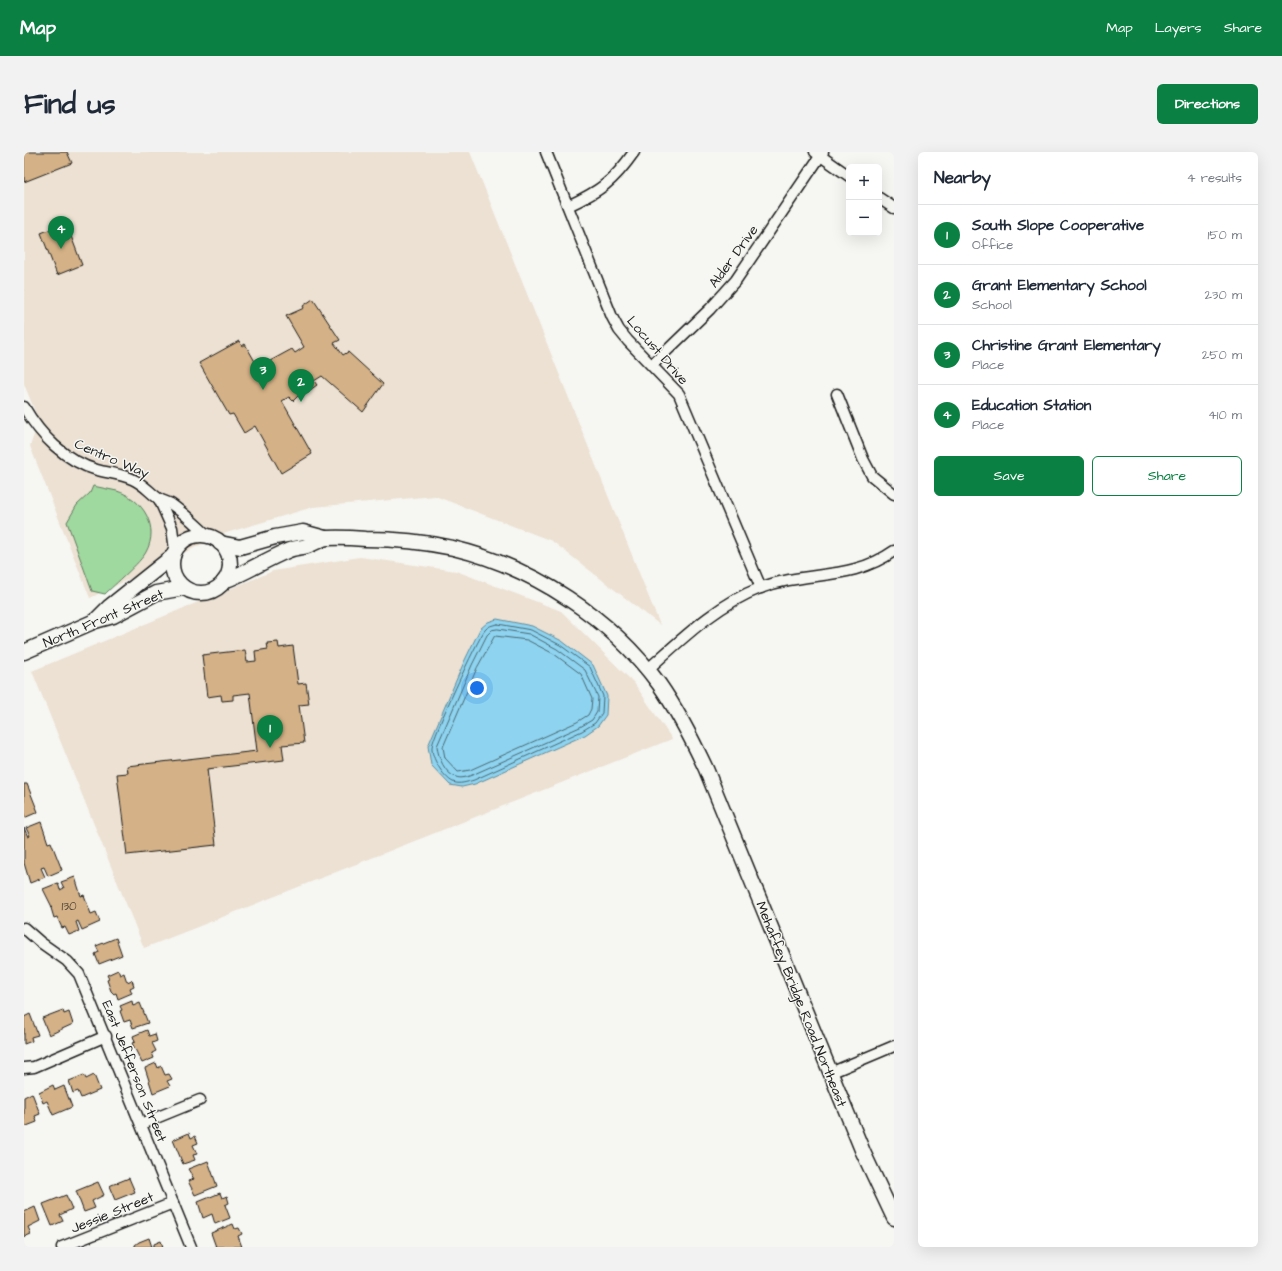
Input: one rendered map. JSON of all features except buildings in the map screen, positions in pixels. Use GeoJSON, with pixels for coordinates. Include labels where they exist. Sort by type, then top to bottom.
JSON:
{"type":"FeatureCollection","features":[{"type":"Feature","properties":{"kind":"main road"},"geometry":{"type":"LineString","coordinates":[[95,621],[174,553],[184,540],[192,537],[208,536],[220,543],[240,547],[275,537],[303,532],[325,538],[377,539],[434,544],[471,553],[498,563],[531,578],[573,602],[609,631],[647,670]]}},
{"type":"Feature","properties":{"kind":"main road"},"geometry":{"type":"LineString","coordinates":[[174,553],[173,574],[184,588],[192,592],[209,592],[218,588],[224,582],[239,576],[289,550],[308,546],[325,538]]}},
{"type":"Feature","properties":{"kind":"main road"},"geometry":{"type":"LineString","coordinates":[[220,543],[229,557],[230,566],[224,582]]}},
{"type":"Feature","properties":{"kind":"main road","name":"North Front Street"},"geometry":{"type":"LineString","coordinates":[[24,652],[95,621],[113,616],[156,594],[184,588]]}},
{"type":"Feature","properties":{"kind":"main road","name":"Mehaffey Bridge Road Northeast"},"geometry":{"type":"LineString","coordinates":[[647,670],[676,708],[692,738],[714,788],[863,1152],[894,1218]]}},
{"type":"Feature","properties":{"kind":"street","name":"Locust Drive"},"geometry":{"type":"LineString","coordinates":[[546,152],[612,317],[619,330],[679,394],[683,401],[761,588]]}},
{"type":"Feature","properties":{"kind":"street"},"geometry":{"type":"LineString","coordinates":[[568,206],[606,185],[622,169],[634,152]]}},
{"type":"Feature","properties":{"kind":"street"},"geometry":{"type":"LineString","coordinates":[[819,153],[846,174]]}},
{"type":"Feature","properties":{"kind":"street","name":"Alder Drive"},"geometry":{"type":"LineString","coordinates":[[652,365],[710,309],[736,280],[819,153]]}},
{"type":"Feature","properties":{"kind":"street"},"geometry":{"type":"LineString","coordinates":[[882,200],[894,208]]}},
{"type":"Feature","properties":{"kind":"street"},"geometry":{"type":"LineString","coordinates":[[837,394],[863,459],[872,476],[894,494]]}},
{"type":"Feature","properties":{"kind":"street","name":"Centro Way"},"geometry":{"type":"LineString","coordinates":[[24,407],[32,421],[44,436],[66,454],[95,470],[132,479],[143,484],[159,499],[172,528],[174,553]]}},
{"type":"Feature","properties":{"kind":"street","name":"Centro Way"},"geometry":{"type":"LineString","coordinates":[[159,499],[170,503],[208,536]]}},
{"type":"Feature","properties":{"kind":"street"},"geometry":{"type":"LineString","coordinates":[[647,670],[712,614],[734,600],[761,588],[784,581],[848,572],[873,563],[894,551]]}},
{"type":"Feature","properties":{"kind":"street","name":"East Jefferson Street"},"geometry":{"type":"LineString","coordinates":[[24,928],[40,942],[67,961],[79,974],[106,1036],[191,1247]]}},
{"type":"Feature","properties":{"kind":"street"},"geometry":{"type":"LineString","coordinates":[[24,1068],[34,1067],[106,1036]]}},
{"type":"Feature","properties":{"kind":"street"},"geometry":{"type":"LineString","coordinates":[[830,1073],[894,1046]]}},
{"type":"Feature","properties":{"kind":"street"},"geometry":{"type":"LineString","coordinates":[[141,1124],[200,1100]]}},
{"type":"Feature","properties":{"kind":"street","name":"Jessie Street"},"geometry":{"type":"LineString","coordinates":[[62,1247],[173,1203]]}},
{"type":"Feature","properties":{"kind":"shaded area"},"geometry":{"type":"Polygon","coordinates":[[[24,152],[470,152],[660,625],[552,541],[435,496],[313,507],[223,534],[90,598],[30,446],[39,421],[24,384],[24,152]]]}},
{"type":"Feature","properties":{"kind":"shaded area"},"geometry":{"type":"Polygon","coordinates":[[[360,557],[456,571],[561,611],[634,683],[672,739],[144,948],[32,671],[273,571],[360,557]]]}},
{"type":"Feature","properties":{"kind":"green space"},"geometry":{"type":"Polygon","coordinates":[[[93,486],[117,491],[134,500],[146,515],[150,524],[151,533],[150,543],[143,556],[105,594],[92,591],[67,522],[77,505],[90,493],[93,486]]]}},
{"type":"Feature","properties":{"kind":"water"},"geometry":{"type":"Polygon","coordinates":[[[497,619],[532,626],[562,641],[593,665],[607,696],[606,715],[598,726],[585,735],[475,784],[462,787],[450,785],[431,765],[428,746],[464,662],[480,629],[488,622],[497,619]]]}},
{"type":"Feature","properties":{"kind":"place","name":"Education Station"},"geometry":{"type":"Point","coordinates":[61,249]}},
{"type":"Feature","properties":{"kind":"place","name":"Christine Grant Elementary"},"geometry":{"type":"Point","coordinates":[263,390]}},
{"type":"Feature","properties":{"kind":"place","name":"Grant Elementary School"},"geometry":{"type":"Point","coordinates":[301,402]}},
{"type":"Feature","properties":{"kind":"place","name":"South Slope Cooperative"},"geometry":{"type":"Point","coordinates":[270,748]}}]}
